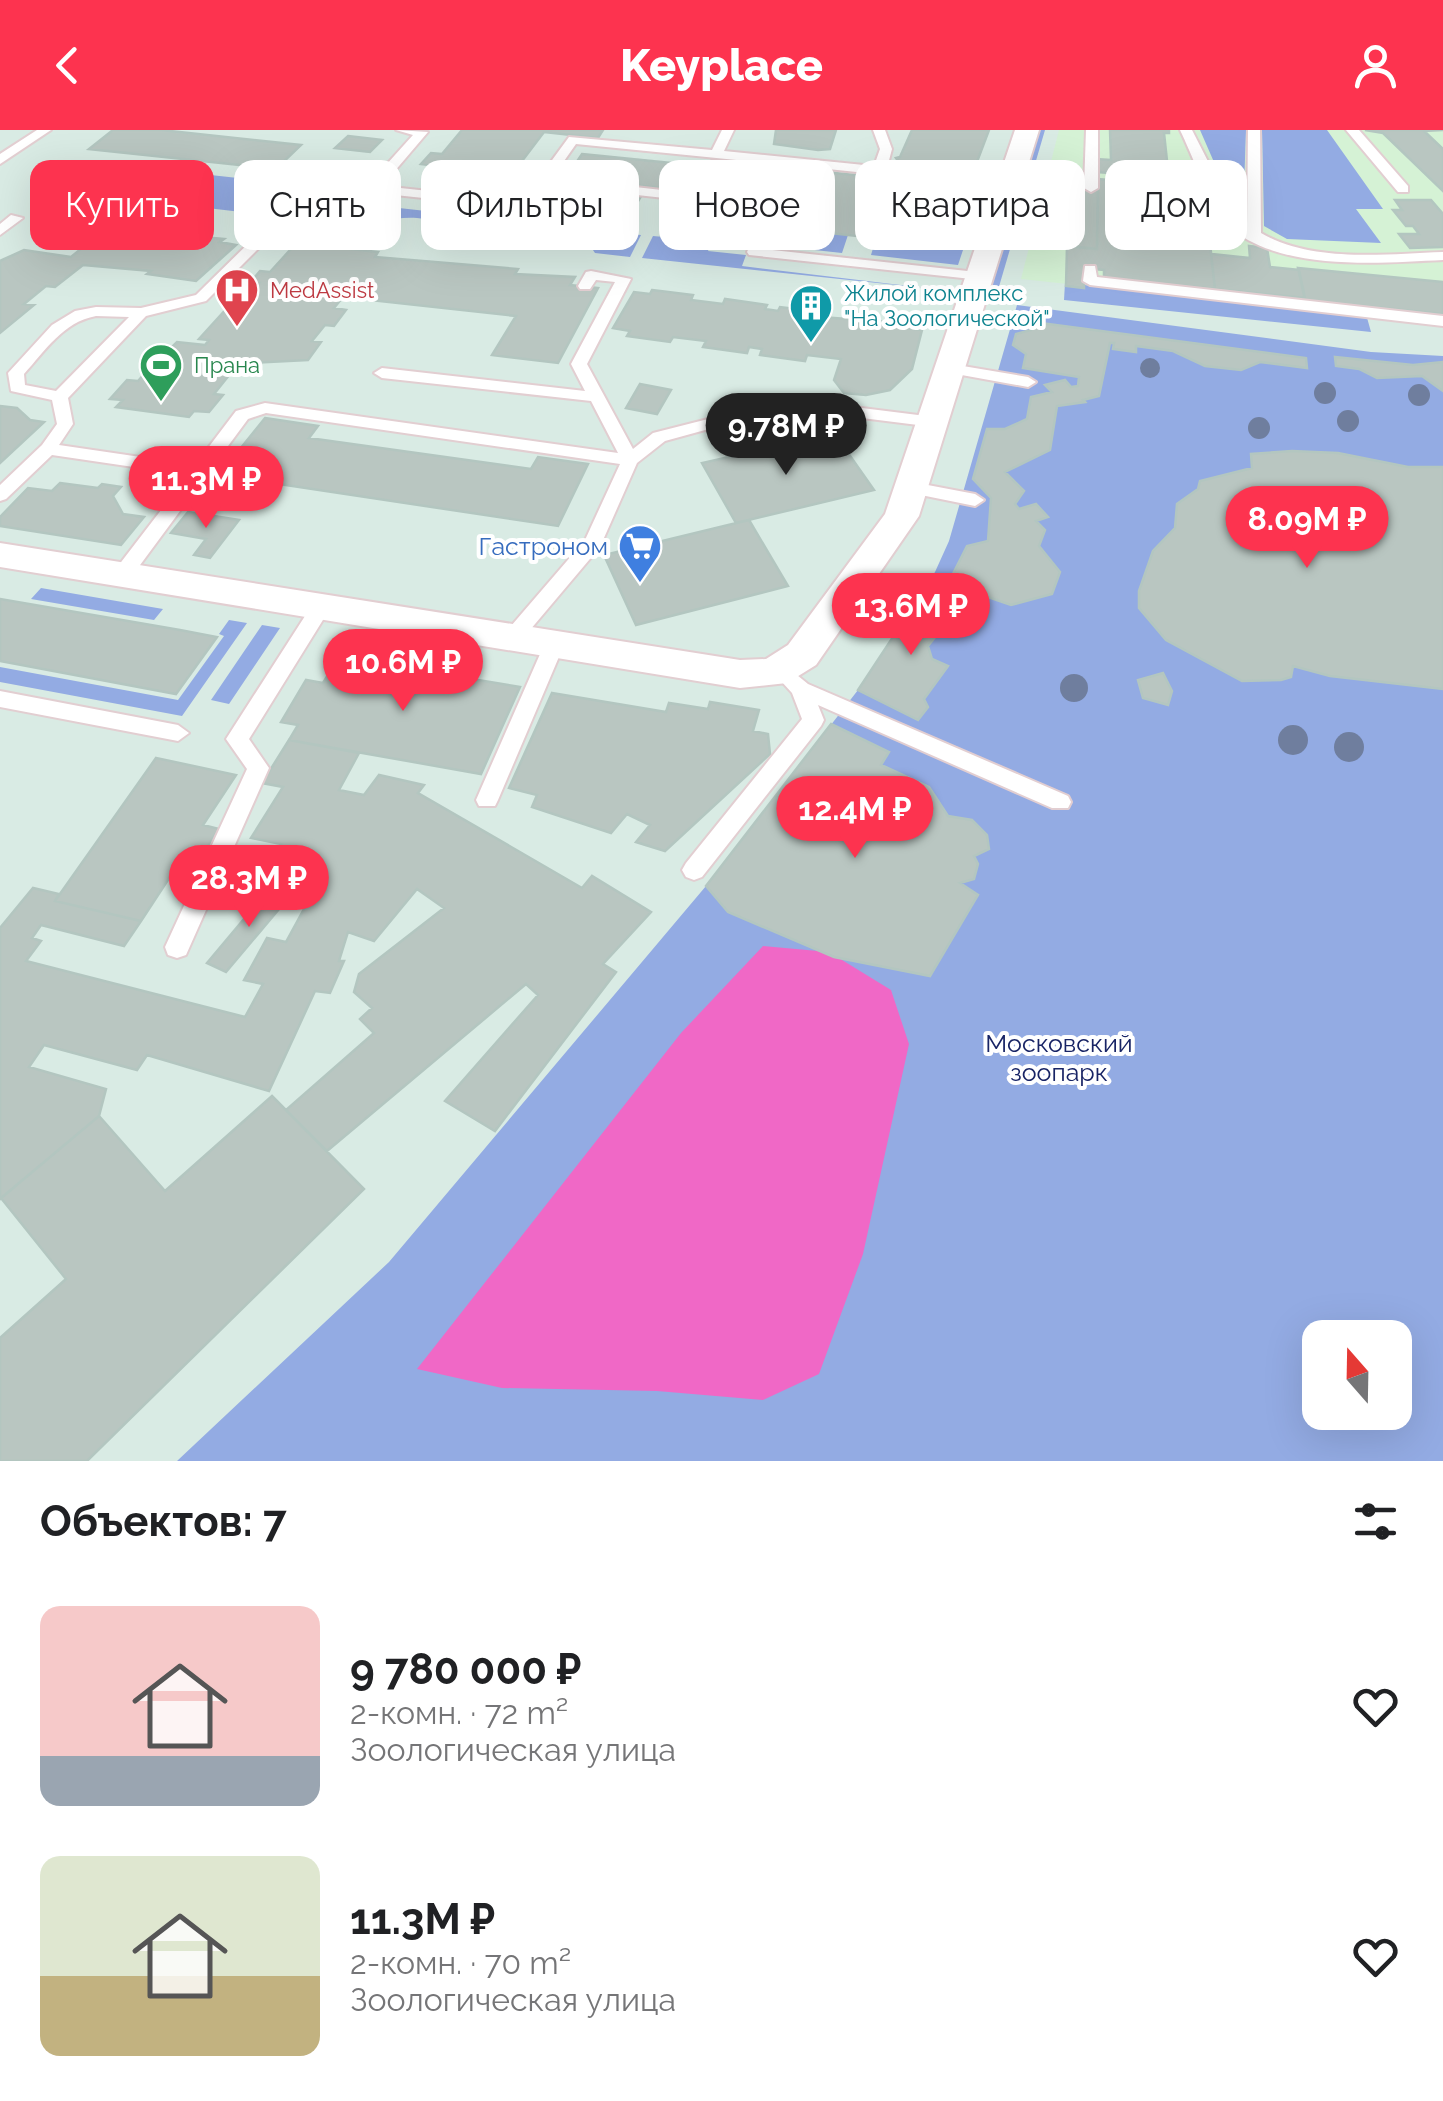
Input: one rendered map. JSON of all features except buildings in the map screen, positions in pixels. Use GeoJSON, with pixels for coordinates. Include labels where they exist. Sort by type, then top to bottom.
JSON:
{"type":"FeatureCollection","features":[{"type":"Feature","properties":{"kind":"street"},"geometry":{"type":"LineString","coordinates":[[1018,160],[1027,130]]}},
{"type":"Feature","properties":{"kind":"street"},"geometry":{"type":"LineString","coordinates":[[0,555],[791,680],[802,655],[902,516],[989,250]]}},
{"type":"Feature","properties":{"kind":"lane"},"geometry":{"type":"LineString","coordinates":[[0,160],[44,130]]}},
{"type":"Feature","properties":{"kind":"lane"},"geometry":{"type":"LineString","coordinates":[[402,130],[423,131]]}},
{"type":"Feature","properties":{"kind":"lane"},"geometry":{"type":"LineString","coordinates":[[616,144],[625,130]]}},
{"type":"Feature","properties":{"kind":"lane"},"geometry":{"type":"LineString","coordinates":[[716,154],[728,130]]}},
{"type":"Feature","properties":{"kind":"lane"},"geometry":{"type":"LineString","coordinates":[[879,130],[886,149],[882,160]]}},
{"type":"Feature","properties":{"kind":"lane"},"geometry":{"type":"LineString","coordinates":[[1091,188],[1092,130]]}},
{"type":"Feature","properties":{"kind":"lane"},"geometry":{"type":"LineString","coordinates":[[1186,130],[1232,222],[1280,250],[1368,259],[1443,256]]}},
{"type":"Feature","properties":{"kind":"lane"},"geometry":{"type":"LineString","coordinates":[[1254,130],[1254,235]]}},
{"type":"Feature","properties":{"kind":"lane"},"geometry":{"type":"LineString","coordinates":[[1352,130],[1402,189]]}},
{"type":"Feature","properties":{"kind":"lane"},"geometry":{"type":"LineString","coordinates":[[423,131],[372,189],[526,206],[574,140],[774,160]]}},
{"type":"Feature","properties":{"kind":"lane"},"geometry":{"type":"LineString","coordinates":[[663,149],[672,134]]}},
{"type":"Feature","properties":{"kind":"lane"},"geometry":{"type":"LineString","coordinates":[[584,150],[680,160]]}},
{"type":"Feature","properties":{"kind":"lane"},"geometry":{"type":"LineString","coordinates":[[0,231],[16,218]]}},
{"type":"Feature","properties":{"kind":"lane"},"geometry":{"type":"LineString","coordinates":[[60,396],[17,388],[16,373],[71,314],[102,308],[141,313],[200,298],[250,250]]}},
{"type":"Feature","properties":{"kind":"lane"},"geometry":{"type":"LineString","coordinates":[[755,250],[981,276]]}},
{"type":"Feature","properties":{"kind":"lane"},"geometry":{"type":"LineString","coordinates":[[1280,250],[1283,269]]}},
{"type":"Feature","properties":{"kind":"lane"},"geometry":{"type":"LineString","coordinates":[[1090,269],[1090,282],[1289,299],[1443,322]]}},
{"type":"Feature","properties":{"kind":"lane"},"geometry":{"type":"LineString","coordinates":[[585,286],[590,276],[624,279],[579,364],[630,460]]}},
{"type":"Feature","properties":{"kind":"lane"},"geometry":{"type":"LineString","coordinates":[[60,396],[141,313]]}},
{"type":"Feature","properties":{"kind":"lane"},"geometry":{"type":"LineString","coordinates":[[951,369],[1028,382]]}},
{"type":"Feature","properties":{"kind":"lane"},"geometry":{"type":"LineString","coordinates":[[382,373],[598,397]]}},
{"type":"Feature","properties":{"kind":"lane"},"geometry":{"type":"LineString","coordinates":[[0,496],[44,452],[65,424],[60,396]]}},
{"type":"Feature","properties":{"kind":"lane"},"geometry":{"type":"LineString","coordinates":[[122,575],[242,415],[265,408],[630,460]]}},
{"type":"Feature","properties":{"kind":"lane"},"geometry":{"type":"LineString","coordinates":[[512,638],[593,542],[630,460],[659,437],[716,422],[854,412],[934,422]]}},
{"type":"Feature","properties":{"kind":"lane"},"geometry":{"type":"LineString","coordinates":[[18,452],[200,472]]}},
{"type":"Feature","properties":{"kind":"lane"},"geometry":{"type":"LineString","coordinates":[[912,488],[975,500]]}},
{"type":"Feature","properties":{"kind":"lane"},"geometry":{"type":"LineString","coordinates":[[177,947],[258,768],[238,739],[320,608]]}},
{"type":"Feature","properties":{"kind":"lane"},"geometry":{"type":"LineString","coordinates":[[486,800],[554,645]]}},
{"type":"Feature","properties":{"kind":"lane"},"geometry":{"type":"LineString","coordinates":[[791,680],[1060,802]]}},
{"type":"Feature","properties":{"kind":"lane"},"geometry":{"type":"LineString","coordinates":[[694,870],[813,720],[791,680]]}},
{"type":"Feature","properties":{"kind":"lane"},"geometry":{"type":"LineString","coordinates":[[0,699],[178,734]]}},
{"type":"Feature","properties":{"kind":"shaded area"},"geometry":{"type":"Polygon","coordinates":[[[1059,130],[1443,130],[1443,324],[1021,279],[1028,250],[1085,250],[1085,160],[1051,160],[1059,130]]]}},
{"type":"Feature","properties":{"kind":"shaded area"},"geometry":{"type":"Polygon","coordinates":[[[763,946],[829,952],[891,990],[909,1044],[863,1254],[819,1374],[763,1400],[657,1391],[502,1388],[417,1369],[681,1033],[763,946]]]}},
{"type":"Feature","properties":{"kind":"green space"},"geometry":{"type":"Polygon","coordinates":[[[1040,130],[1045,130],[1036,160],[1031,160],[1040,130]]]}},
{"type":"Feature","properties":{"kind":"green space"},"geometry":{"type":"Polygon","coordinates":[[[1200,130],[1246,130],[1245,160],[1213,160],[1200,130]]]}},
{"type":"Feature","properties":{"kind":"green space"},"geometry":{"type":"Polygon","coordinates":[[[1262,130],[1327,130],[1383,209],[1356,209],[1381,243],[1287,239],[1264,226],[1262,130]]]}},
{"type":"Feature","properties":{"kind":"green space"},"geometry":{"type":"Polygon","coordinates":[[[214,176],[234,178],[234,211],[214,209],[214,176]]]}},
{"type":"Feature","properties":{"kind":"green space"},"geometry":{"type":"Polygon","coordinates":[[[401,208],[421,210],[421,218],[401,219],[401,208]]]}},
{"type":"Feature","properties":{"kind":"green space"},"geometry":{"type":"Polygon","coordinates":[[[835,234],[848,235],[842,253],[814,250],[835,250],[835,234]]]}},
{"type":"Feature","properties":{"kind":"green space"},"geometry":{"type":"Polygon","coordinates":[[[653,236],[659,237],[659,250],[746,255],[742,266],[934,289],[642,258],[653,236]]]}},
{"type":"Feature","properties":{"kind":"green space"},"geometry":{"type":"Polygon","coordinates":[[[593,250],[634,250],[630,257],[593,250]]]}},
{"type":"Feature","properties":{"kind":"green space"},"geometry":{"type":"Polygon","coordinates":[[[872,250],[963,250],[958,265],[871,255],[872,250]]]}},
{"type":"Feature","properties":{"kind":"green space"},"geometry":{"type":"Polygon","coordinates":[[[1003,250],[1010,250],[998,290],[991,289],[1003,250]]]}},
{"type":"Feature","properties":{"kind":"green space"},"geometry":{"type":"Polygon","coordinates":[[[1065,283],[1366,314],[1371,332],[1064,300],[1065,283]]]}},
{"type":"Feature","properties":{"kind":"green space","name":"Московский зоопарк"},"geometry":{"type":"Polygon","coordinates":[[[1017,305],[1371,352],[1443,356],[1443,1461],[177,1461],[389,1262],[706,886],[858,690],[935,572],[949,541],[1017,305]]]}},
{"type":"Feature","properties":{"kind":"green space"},"geometry":{"type":"Polygon","coordinates":[[[41,588],[163,609],[154,620],[31,599],[41,588]]]}},
{"type":"Feature","properties":{"kind":"green space"},"geometry":{"type":"Polygon","coordinates":[[[229,620],[247,623],[182,716],[0,682],[0,667],[178,700],[224,636],[219,634],[229,620]]]}},
{"type":"Feature","properties":{"kind":"green space"},"geometry":{"type":"Polygon","coordinates":[[[262,625],[280,628],[229,704],[211,700],[262,625]]]}},
{"type":"Feature","properties":{"kind":"place","name":"MedAssist"},"geometry":{"type":"Point","coordinates":[237,328]}},
{"type":"Feature","properties":{"kind":"place","name":"Жилой комплекс \"На Зоологической\""},"geometry":{"type":"Point","coordinates":[811,344]}},
{"type":"Feature","properties":{"kind":"place","name":"Прана"},"geometry":{"type":"Point","coordinates":[161,403]}},
{"type":"Feature","properties":{"kind":"place","name":"Гастроном"},"geometry":{"type":"Point","coordinates":[640,584]}}]}
